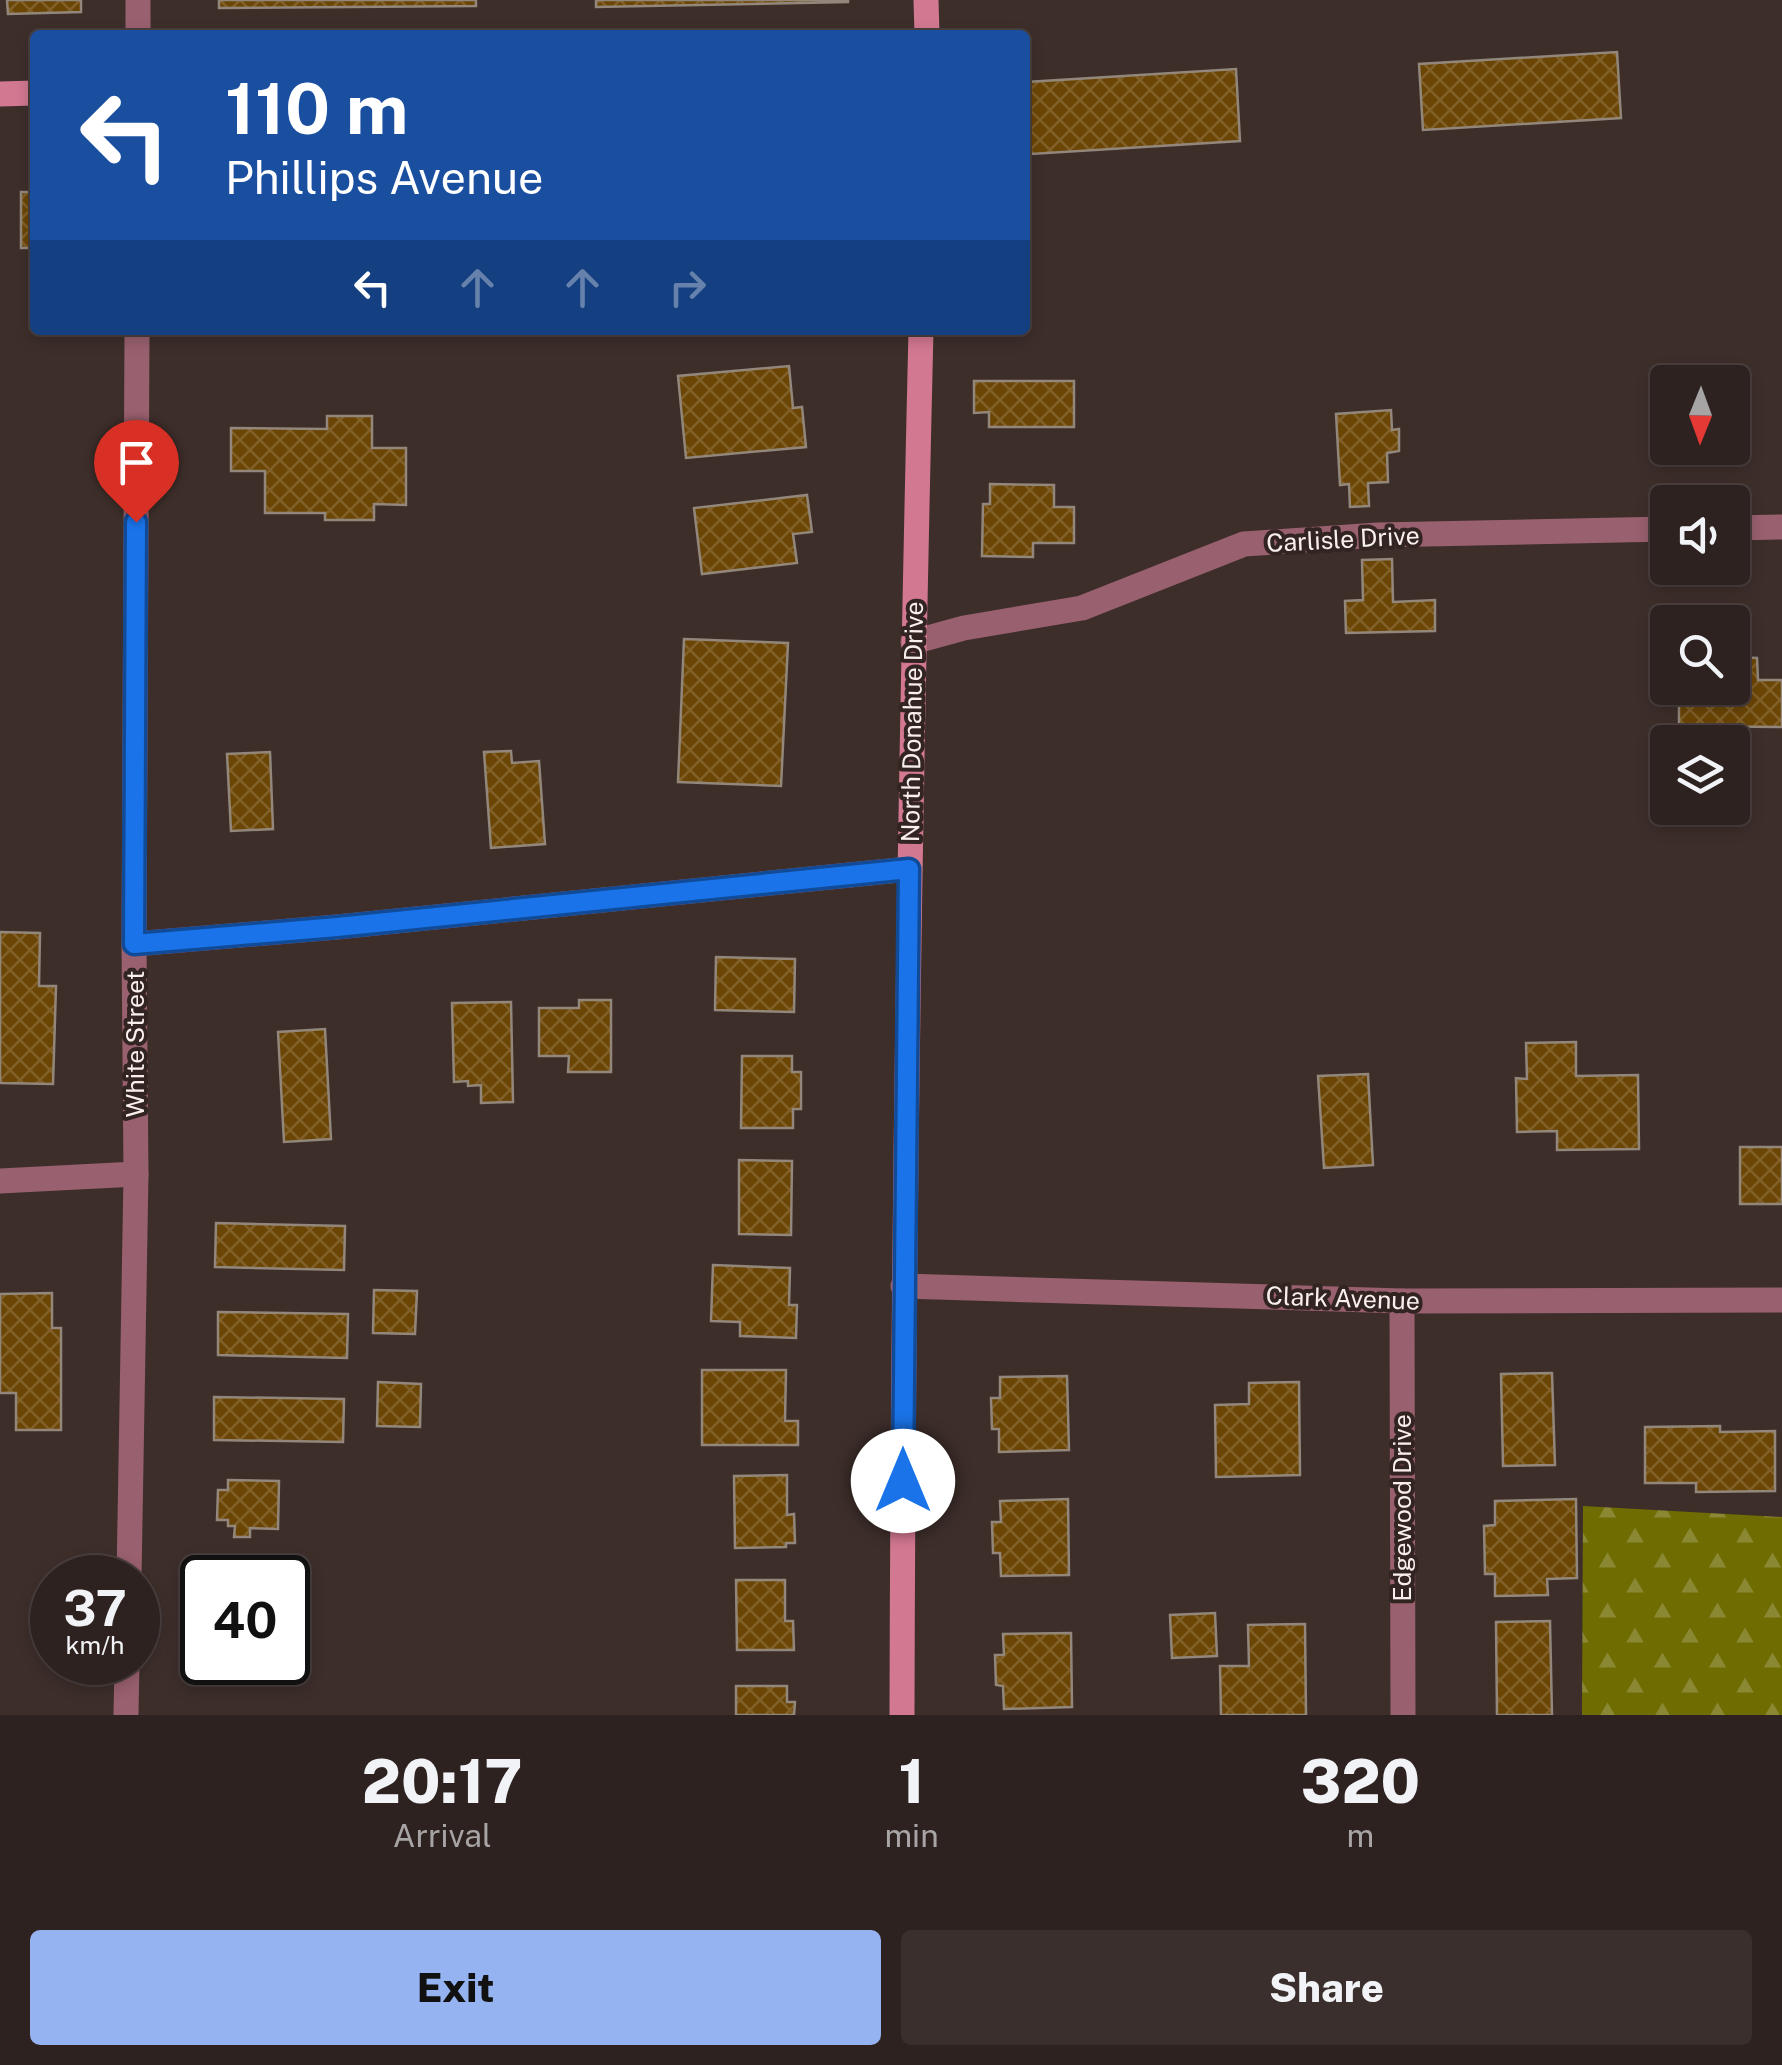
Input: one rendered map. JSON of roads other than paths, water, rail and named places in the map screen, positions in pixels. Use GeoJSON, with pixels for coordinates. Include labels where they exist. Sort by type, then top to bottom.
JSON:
{"type":"FeatureCollection","features":[{"type":"Feature","properties":{"kind":"street"},"geometry":{"type":"LineString","coordinates":[[138,0],[138,30]]}},
{"type":"Feature","properties":{"kind":"street"},"geometry":{"type":"LineString","coordinates":[[926,0],[927,30]]}},
{"type":"Feature","properties":{"kind":"street"},"geometry":{"type":"LineString","coordinates":[[0,94],[30,93]]}},
{"type":"Feature","properties":{"kind":"street","name":"White Street"},"geometry":{"type":"LineString","coordinates":[[128,1555],[136,1174],[137,335]]}},
{"type":"Feature","properties":{"kind":"street","name":"North Donahue Drive"},"geometry":{"type":"LineString","coordinates":[[902,1715],[903,1286],[921,335]]}},
{"type":"Feature","properties":{"kind":"street"},"geometry":{"type":"LineString","coordinates":[[1750,528],[1782,527]]}},
{"type":"Feature","properties":{"kind":"street","name":"Carlisle Drive"},"geometry":{"type":"LineString","coordinates":[[913,642],[964,628],[1082,608],[1244,544],[1378,534],[1650,529]]}},
{"type":"Feature","properties":{"kind":"street"},"geometry":{"type":"LineString","coordinates":[[134,944],[909,869]]}},
{"type":"Feature","properties":{"kind":"street"},"geometry":{"type":"LineString","coordinates":[[0,1181],[136,1174]]}},
{"type":"Feature","properties":{"kind":"street","name":"Clark Avenue"},"geometry":{"type":"LineString","coordinates":[[903,1286],[1402,1301],[1782,1300]]}},
{"type":"Feature","properties":{"kind":"street","name":"Edgewood Drive"},"geometry":{"type":"LineString","coordinates":[[1402,1301],[1403,1715]]}},
{"type":"Feature","properties":{"kind":"street"},"geometry":{"type":"LineString","coordinates":[[126,1715],[127,1685]]}}]}
